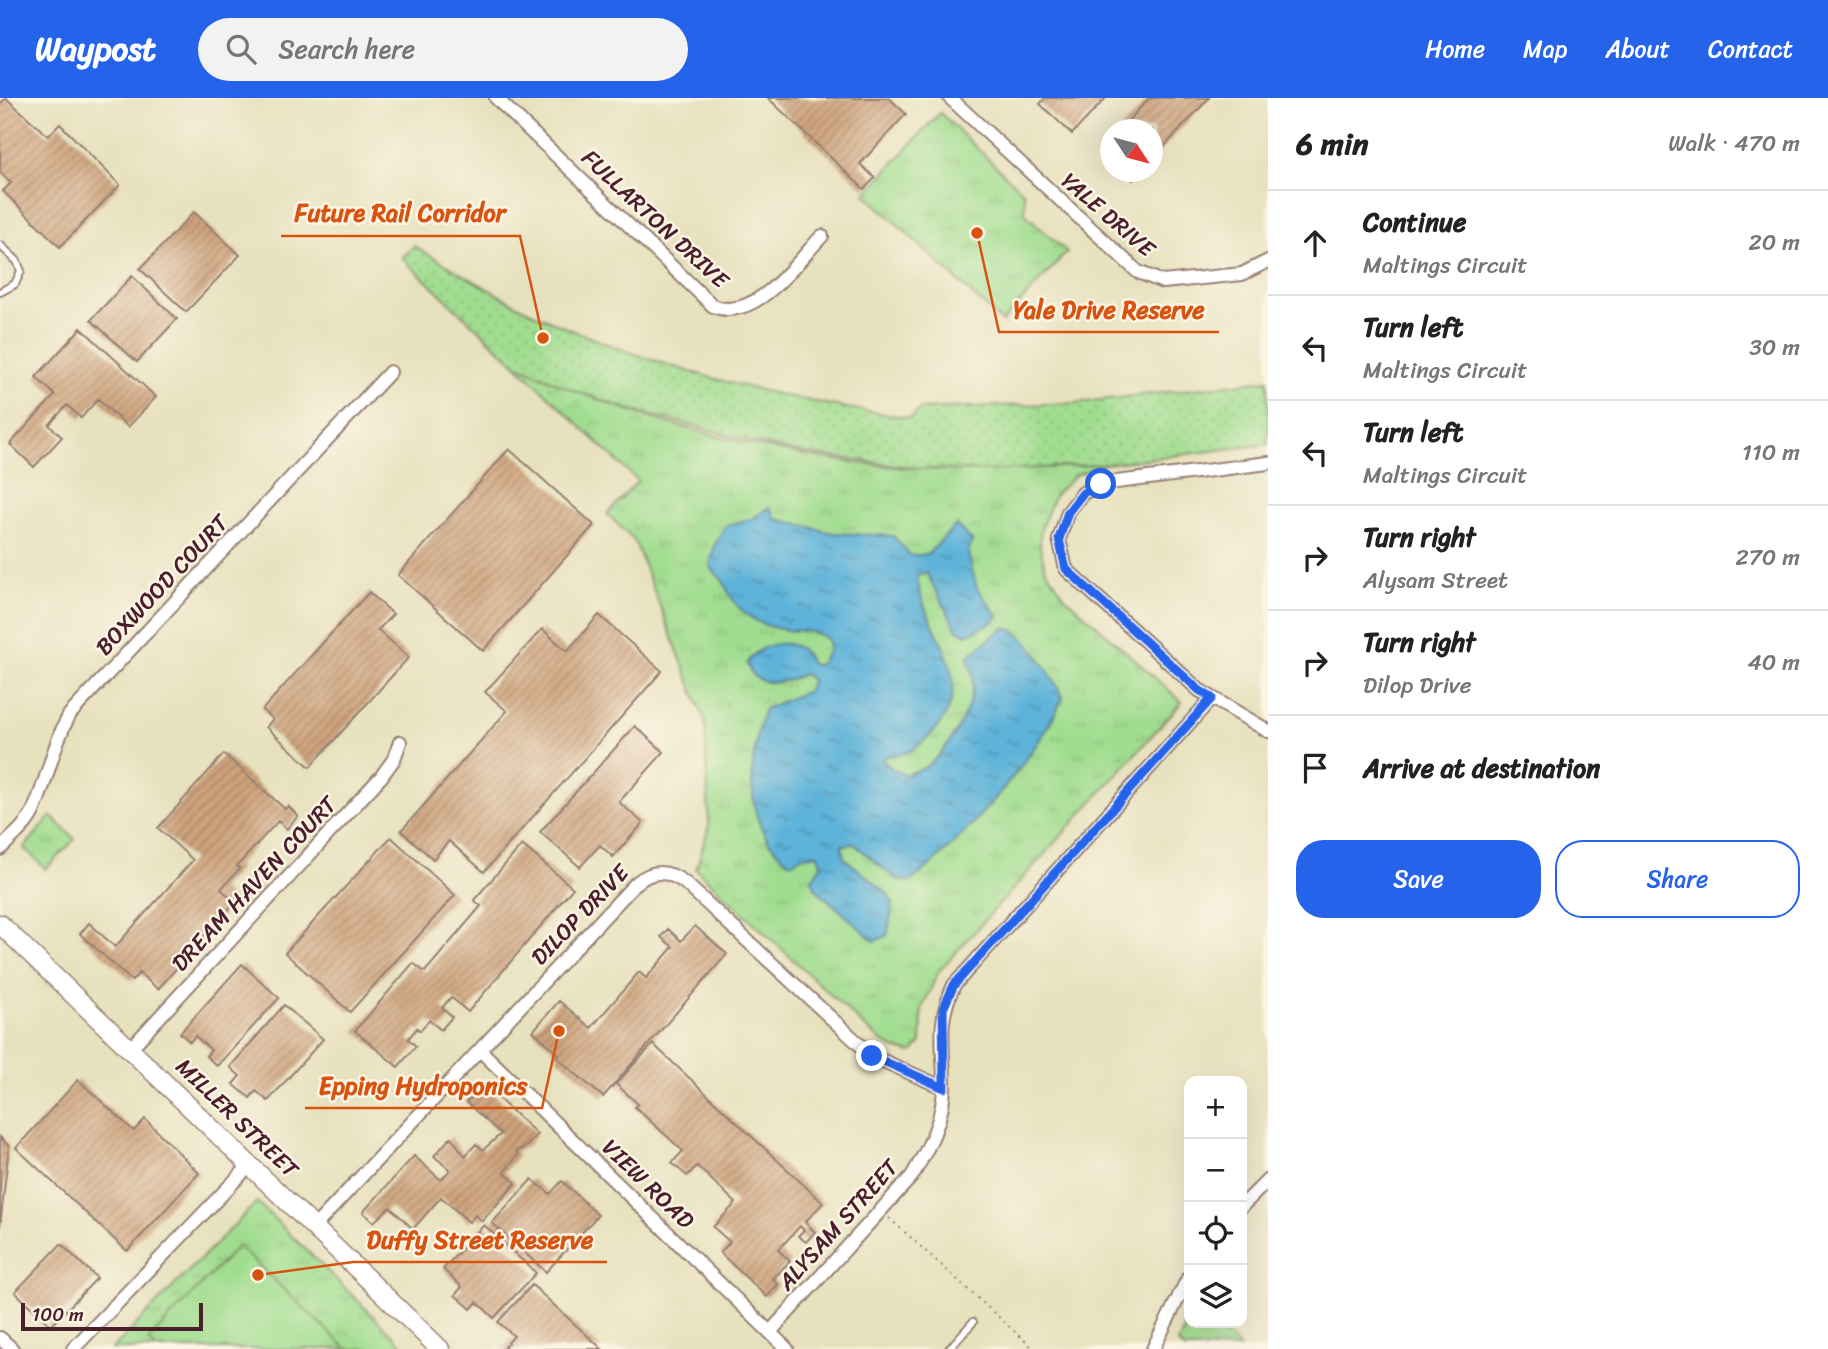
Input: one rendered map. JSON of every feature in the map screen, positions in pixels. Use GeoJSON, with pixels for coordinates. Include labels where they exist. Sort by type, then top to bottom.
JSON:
{"type":"FeatureCollection","features":[{"type":"Feature","properties":{"kind":"street","name":"YALE DRIVE"},"geometry":{"type":"LineString","coordinates":[[950,98],[1138,272],[1163,282],[1242,275],[1268,261]]}},
{"type":"Feature","properties":{"kind":"street","name":"FULLARTON DRIVE"},"geometry":{"type":"LineString","coordinates":[[500,99],[713,306],[725,311],[752,305],[822,236]]}},
{"type":"Feature","properties":{"kind":"street","name":"BOXWOOD COURT"},"geometry":{"type":"LineString","coordinates":[[0,849],[27,821],[35,808],[55,740],[70,714],[390,372]]}},
{"type":"Feature","properties":{"kind":"street"},"geometry":{"type":"LineString","coordinates":[[1268,463],[1101,484],[1083,493],[1068,512],[1059,539],[1066,569],[1199,690],[1268,731]]}},
{"type":"Feature","properties":{"kind":"street","name":"ALYSAM STREET"},"geometry":{"type":"LineString","coordinates":[[770,1332],[912,1176],[929,1148],[944,1088],[943,1009],[954,985],[1212,698]]}},
{"type":"Feature","properties":{"kind":"street","name":"DREAM HAVEN COURT"},"geometry":{"type":"LineString","coordinates":[[130,1049],[381,778],[394,759],[400,742]]}},
{"type":"Feature","properties":{"kind":"street","name":"DILOP DRIVE"},"geometry":{"type":"LineString","coordinates":[[314,1226],[635,884],[650,874],[667,872],[685,883],[872,1056],[944,1088]]}},
{"type":"Feature","properties":{"kind":"street","name":"MILLER STREET"},"geometry":{"type":"LineString","coordinates":[[0,924],[440,1349]]}},
{"type":"Feature","properties":{"kind":"street","name":"VIEW ROAD"},"geometry":{"type":"LineString","coordinates":[[480,1050],[787,1349]]}},
{"type":"Feature","properties":{"kind":"street"},"geometry":{"type":"LineString","coordinates":[[73,1349],[250,1165]]}},
{"type":"Feature","properties":{"kind":"street"},"geometry":{"type":"LineString","coordinates":[[1246,1202],[1268,1180]]}},
{"type":"Feature","properties":{"kind":"street"},"geometry":{"type":"LineString","coordinates":[[1153,1349],[1184,1286]]}},
{"type":"Feature","properties":{"kind":"street"},"geometry":{"type":"LineString","coordinates":[[0,1338],[12,1349]]}},
{"type":"Feature","properties":{"kind":"lane"},"geometry":{"type":"LineString","coordinates":[[0,245],[17,261],[21,271],[15,284],[0,292]]}},
{"type":"Feature","properties":{"kind":"lane"},"geometry":{"type":"LineString","coordinates":[[949,1349],[973,1322]]}},
{"type":"Feature","properties":{"kind":"path"},"geometry":{"type":"LineString","coordinates":[[881,1211],[1034,1349]]}},
{"type":"Feature","properties":{"kind":"green space"},"geometry":{"type":"Polygon","coordinates":[[[940,113],[1024,193],[1025,214],[1067,252],[1002,322],[865,194],[940,113]]]}},
{"type":"Feature","properties":{"kind":"green space"},"geometry":{"type":"Polygon","coordinates":[[[414,246],[494,293],[588,337],[724,381],[864,411],[911,418],[920,409],[1075,403],[1268,380],[1268,444],[1105,464],[993,471],[922,469],[789,451],[628,409],[572,390],[515,364],[402,258],[414,246]]]}},
{"type":"Feature","properties":{"kind":"green space"},"geometry":{"type":"Polygon","coordinates":[[[515,364],[573,390],[657,419],[746,443],[836,460],[947,470],[1015,470],[1105,464],[1075,475],[1054,496],[1041,529],[1040,546],[1045,568],[1065,597],[1182,702],[939,971],[922,1008],[921,1043],[912,1053],[893,1048],[877,1038],[696,869],[709,826],[705,721],[634,540],[607,514],[638,481],[515,364]]]}},
{"type":"Feature","properties":{"kind":"green space"},"geometry":{"type":"Polygon","coordinates":[[[51,816],[75,839],[46,869],[24,848],[51,816]]]}},
{"type":"Feature","properties":{"kind":"green space"},"geometry":{"type":"Polygon","coordinates":[[[257,1202],[407,1349],[112,1349],[257,1202]]]}},
{"type":"Feature","properties":{"kind":"green space"},"geometry":{"type":"Polygon","coordinates":[[[238,1246],[347,1349],[157,1349],[148,1341],[238,1246]]]}},
{"type":"Feature","properties":{"kind":"green space"},"geometry":{"type":"Polygon","coordinates":[[[1184,1328],[1218,1328],[1240,1348],[1184,1349],[1178,1343],[1184,1328]]]}},
{"type":"Feature","properties":{"kind":"water"},"geometry":{"type":"Polygon","coordinates":[[[769,507],[774,513],[773,518],[833,533],[893,536],[911,556],[928,554],[956,525],[972,541],[968,554],[977,588],[998,616],[992,623],[967,634],[957,630],[927,574],[917,574],[920,594],[952,672],[953,692],[947,713],[926,739],[905,753],[885,756],[883,760],[892,769],[905,775],[923,768],[934,760],[951,740],[970,701],[973,677],[968,656],[1005,627],[1031,646],[1063,697],[1051,721],[1017,772],[975,821],[910,882],[897,880],[854,844],[842,845],[844,858],[886,892],[893,903],[887,936],[874,941],[816,889],[812,879],[821,865],[818,854],[800,857],[791,863],[775,849],[763,832],[756,813],[753,771],[764,709],[808,691],[811,680],[804,674],[779,682],[763,681],[756,678],[747,663],[753,655],[771,645],[790,644],[806,654],[811,664],[819,665],[829,650],[828,640],[818,634],[775,628],[748,616],[734,602],[723,581],[710,566],[715,544],[727,525],[754,518],[769,507]]]}},
{"type":"Feature","properties":{"kind":"building"},"geometry":{"type":"Polygon","coordinates":[[[6,98],[48,136],[60,124],[120,185],[60,247],[3,191],[11,183],[0,172],[0,104],[6,98]]]}},
{"type":"Feature","properties":{"kind":"building"},"geometry":{"type":"Polygon","coordinates":[[[768,98],[889,98],[906,114],[860,164],[875,178],[864,189],[768,98]]]}},
{"type":"Feature","properties":{"kind":"building"},"geometry":{"type":"Polygon","coordinates":[[[1045,98],[1106,98],[1072,134],[1040,104],[1045,98]]]}},
{"type":"Feature","properties":{"kind":"building"},"geometry":{"type":"Polygon","coordinates":[[[1149,98],[1209,98],[1163,148],[1163,119],[1130,119],[1149,98]]]}},
{"type":"Feature","properties":{"kind":"building"},"geometry":{"type":"Polygon","coordinates":[[[194,212],[240,255],[186,312],[140,269],[194,212]]]}},
{"type":"Feature","properties":{"kind":"building"},"geometry":{"type":"Polygon","coordinates":[[[132,276],[177,319],[137,362],[91,320],[132,276]]]}},
{"type":"Feature","properties":{"kind":"building"},"geometry":{"type":"Polygon","coordinates":[[[81,328],[156,397],[128,427],[98,399],[81,418],[67,405],[49,425],[62,437],[34,467],[10,444],[55,395],[36,377],[81,328]]]}},
{"type":"Feature","properties":{"kind":"building"},"geometry":{"type":"Polygon","coordinates":[[[509,449],[594,525],[483,651],[398,575],[509,449]]]}},
{"type":"Feature","properties":{"kind":"building"},"geometry":{"type":"Polygon","coordinates":[[[369,592],[393,614],[378,630],[409,657],[310,767],[266,727],[273,719],[262,710],[369,592]]]}},
{"type":"Feature","properties":{"kind":"building"},"geometry":{"type":"Polygon","coordinates":[[[599,615],[662,671],[484,872],[449,841],[433,859],[401,831],[507,711],[485,692],[542,629],[567,651],[599,615]]]}},
{"type":"Feature","properties":{"kind":"building"},"geometry":{"type":"Polygon","coordinates":[[[635,726],[664,752],[619,802],[643,823],[613,857],[600,845],[580,867],[540,832],[635,726]]]}},
{"type":"Feature","properties":{"kind":"building"},"geometry":{"type":"Polygon","coordinates":[[[224,754],[285,809],[288,806],[298,816],[287,829],[278,821],[237,866],[240,868],[221,889],[235,902],[158,989],[139,973],[132,981],[80,934],[89,923],[115,947],[193,860],[158,828],[224,754]]]}},
{"type":"Feature","properties":{"kind":"building"},"geometry":{"type":"Polygon","coordinates":[[[391,837],[455,895],[350,1012],[285,953],[391,837]]]}},
{"type":"Feature","properties":{"kind":"building"},"geometry":{"type":"Polygon","coordinates":[[[522,845],[573,888],[468,1012],[451,997],[442,1008],[452,1017],[441,1030],[429,1020],[420,1031],[417,1028],[408,1039],[416,1046],[398,1067],[355,1031],[413,963],[425,972],[481,906],[474,900],[522,845]]]}},
{"type":"Feature","properties":{"kind":"building"},"geometry":{"type":"Polygon","coordinates":[[[695,926],[727,954],[603,1097],[556,1057],[559,1054],[533,1031],[559,1001],[591,1028],[639,972],[646,978],[673,947],[661,937],[668,929],[681,941],[695,926]]]}},
{"type":"Feature","properties":{"kind":"building"},"geometry":{"type":"Polygon","coordinates":[[[242,964],[279,998],[217,1066],[206,1056],[211,1050],[195,1036],[190,1042],[180,1033],[242,964]]]}},
{"type":"Feature","properties":{"kind":"building"},"geometry":{"type":"Polygon","coordinates":[[[284,1005],[323,1039],[268,1101],[256,1091],[250,1098],[233,1084],[240,1076],[230,1067],[284,1005]]]}},
{"type":"Feature","properties":{"kind":"building"},"geometry":{"type":"Polygon","coordinates":[[[653,1044],[823,1203],[805,1222],[815,1232],[806,1242],[798,1236],[804,1230],[800,1226],[778,1250],[790,1261],[773,1279],[778,1284],[767,1297],[720,1253],[730,1242],[713,1227],[736,1203],[697,1166],[687,1176],[672,1163],[683,1151],[635,1107],[638,1104],[616,1084],[653,1044]]]}},
{"type":"Feature","properties":{"kind":"building"},"geometry":{"type":"Polygon","coordinates":[[[78,1080],[134,1131],[145,1119],[199,1173],[127,1251],[16,1148],[78,1080]]]}},
{"type":"Feature","properties":{"kind":"building"},"geometry":{"type":"Polygon","coordinates":[[[486,1087],[537,1134],[526,1147],[516,1151],[518,1155],[504,1172],[516,1183],[482,1221],[475,1215],[469,1222],[441,1197],[413,1229],[390,1207],[374,1222],[363,1212],[414,1156],[441,1180],[450,1170],[434,1156],[451,1137],[465,1156],[476,1144],[483,1150],[501,1134],[466,1102],[486,1087]]]}},
{"type":"Feature","properties":{"kind":"building"},"geometry":{"type":"Polygon","coordinates":[[[0,1137],[9,1146],[0,1227],[0,1137]]]}},
{"type":"Feature","properties":{"kind":"building"},"geometry":{"type":"Polygon","coordinates":[[[532,1179],[550,1194],[562,1181],[598,1215],[546,1272],[492,1223],[532,1179]]]}},
{"type":"Feature","properties":{"kind":"building"},"geometry":{"type":"Polygon","coordinates":[[[484,1225],[536,1273],[494,1318],[477,1302],[471,1309],[455,1295],[462,1287],[443,1269],[484,1225]]]}},
{"type":"Feature","properties":{"kind":"building"},"geometry":{"type":"Polygon","coordinates":[[[61,1244],[97,1278],[51,1326],[15,1292],[61,1244]]]}},
{"type":"Feature","properties":{"kind":"building"},"geometry":{"type":"Polygon","coordinates":[[[532,1285],[602,1349],[502,1349],[514,1336],[498,1322],[532,1285]]]}},
{"type":"Feature","properties":{"kind":"place","name":"Yale Drive Reserve"},"geometry":{"type":"Point","coordinates":[977,233]}},
{"type":"Feature","properties":{"kind":"place","name":"Future Rail Corridor"},"geometry":{"type":"Point","coordinates":[543,338]}},
{"type":"Feature","properties":{"kind":"place","name":"Epping Hydroponics"},"geometry":{"type":"Point","coordinates":[559,1031]}},
{"type":"Feature","properties":{"kind":"place","name":"Duffy Street Reserve"},"geometry":{"type":"Point","coordinates":[258,1275]}},
{"type":"Feature","properties":{"kind":"route"},"geometry":{"type":"LineString","coordinates":[[872,1056],[944,1088],[943,1009],[954,985],[1212,698],[1199,690],[1066,569],[1059,539],[1068,512],[1083,493],[1101,484]]}}]}
